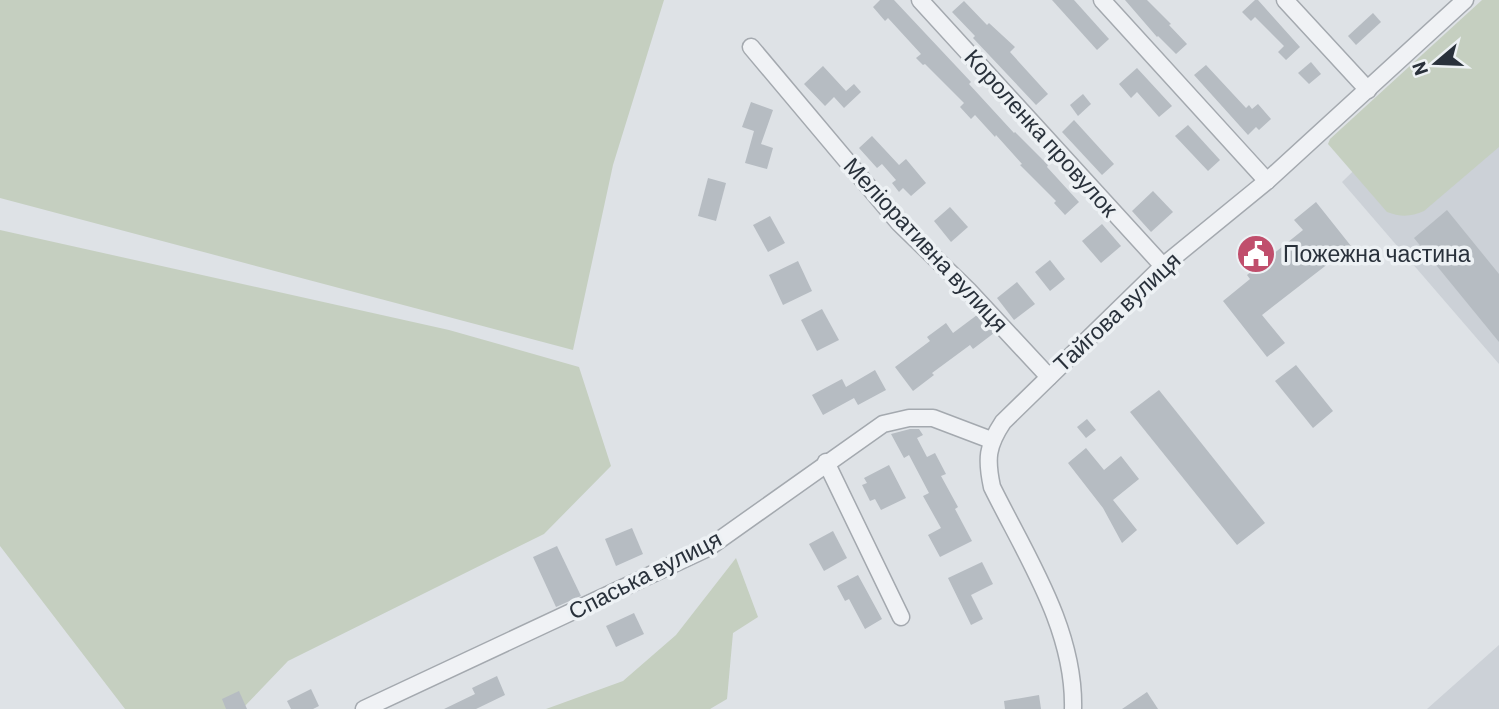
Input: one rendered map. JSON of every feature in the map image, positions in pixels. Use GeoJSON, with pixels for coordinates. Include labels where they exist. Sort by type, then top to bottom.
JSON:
{"type":"FeatureCollection","features":[{"type":"Feature","properties":{"kind":"street","name":"Короленка провулок"},"geometry":{"type":"LineString","coordinates":[[920,0],[1163,266]]}},
{"type":"Feature","properties":{"kind":"street"},"geometry":{"type":"LineString","coordinates":[[1102,0],[1267,181]]}},
{"type":"Feature","properties":{"kind":"street"},"geometry":{"type":"LineString","coordinates":[[1285,0],[1368,90]]}},
{"type":"Feature","properties":{"kind":"street","name":"Тайгова вулиця"},"geometry":{"type":"LineString","coordinates":[[991,440],[1003,422],[1163,266],[1267,181],[1465,0]]}},
{"type":"Feature","properties":{"kind":"street","name":"Меліоративна вулиця"},"geometry":{"type":"LineString","coordinates":[[751,47],[899,223],[968,290],[1049,377]]}},
{"type":"Feature","properties":{"kind":"street","name":"Спаська вулиця"},"geometry":{"type":"LineString","coordinates":[[364,709],[708,548],[883,424],[909,418],[933,418],[991,440]]}},
{"type":"Feature","properties":{"kind":"street"},"geometry":{"type":"LineString","coordinates":[[991,440],[987,465],[992,487],[1058,622],[1073,689],[1073,709]]}},
{"type":"Feature","properties":{"kind":"street"},"geometry":{"type":"LineString","coordinates":[[826,462],[901,617]]}},
{"type":"Feature","properties":{"kind":"shaded area"},"geometry":{"type":"Polygon","coordinates":[[[1499,29],[1499,364],[1342,182],[1499,29]]]}},
{"type":"Feature","properties":{"kind":"shaded area"},"geometry":{"type":"Polygon","coordinates":[[[1499,645],[1499,709],[1427,709],[1499,645]]]}},
{"type":"Feature","properties":{"kind":"green space"},"geometry":{"type":"Polygon","coordinates":[[[0,0],[664,0],[613,165],[573,350],[0,198],[0,0]]]}},
{"type":"Feature","properties":{"kind":"green space"},"geometry":{"type":"Polygon","coordinates":[[[1482,0],[1499,0],[1499,147],[1424,211],[1406,216],[1387,212],[1328,144],[1330,139],[1482,0]]]}},
{"type":"Feature","properties":{"kind":"green space"},"geometry":{"type":"Polygon","coordinates":[[[0,230],[449,330],[579,367],[611,466],[544,534],[288,661],[242,709],[125,709],[0,546],[0,230]]]}},
{"type":"Feature","properties":{"kind":"green space"},"geometry":{"type":"Polygon","coordinates":[[[736,558],[758,617],[733,633],[727,699],[710,709],[546,709],[623,681],[676,635],[736,558]]]}},
{"type":"Feature","properties":{"kind":"building"},"geometry":{"type":"Polygon","coordinates":[[[880,0],[894,0],[971,82],[969,84],[1014,133],[1048,165],[1079,202],[1065,215],[1054,203],[1056,201],[1020,165],[1022,164],[996,135],[995,137],[975,115],[971,119],[960,107],[964,103],[916,58],[921,54],[888,18],[885,21],[873,7],[880,0]]]}},
{"type":"Feature","properties":{"kind":"building"},"geometry":{"type":"Polygon","coordinates":[[[1052,0],[1074,0],[1109,39],[1097,50],[1052,0]]]}},
{"type":"Feature","properties":{"kind":"building"},"geometry":{"type":"Polygon","coordinates":[[[1125,0],[1147,0],[1187,44],[1176,54],[1157,37],[1125,0]]]}},
{"type":"Feature","properties":{"kind":"building"},"geometry":{"type":"Polygon","coordinates":[[[1258,0],[1300,47],[1286,60],[1278,52],[1284,46],[1255,17],[1251,21],[1242,12],[1258,0]]]}},
{"type":"Feature","properties":{"kind":"building"},"geometry":{"type":"Polygon","coordinates":[[[964,1],[987,25],[989,23],[1015,47],[1010,52],[1048,94],[1036,105],[952,12],[964,1]]]}},
{"type":"Feature","properties":{"kind":"building"},"geometry":{"type":"Polygon","coordinates":[[[1373,13],[1381,22],[1356,45],[1348,36],[1373,13]]]}},
{"type":"Feature","properties":{"kind":"building"},"geometry":{"type":"Polygon","coordinates":[[[1311,62],[1321,74],[1309,84],[1298,73],[1311,62]]]}},
{"type":"Feature","properties":{"kind":"building"},"geometry":{"type":"Polygon","coordinates":[[[1206,65],[1246,108],[1249,105],[1252,109],[1258,104],[1271,119],[1259,130],[1256,127],[1248,135],[1194,75],[1206,65]]]}},
{"type":"Feature","properties":{"kind":"building"},"geometry":{"type":"Polygon","coordinates":[[[823,66],[846,91],[854,84],[861,92],[844,108],[834,97],[825,106],[804,84],[823,66]]]}},
{"type":"Feature","properties":{"kind":"building"},"geometry":{"type":"Polygon","coordinates":[[[1137,68],[1172,106],[1159,117],[1137,92],[1131,98],[1119,84],[1137,68]]]}},
{"type":"Feature","properties":{"kind":"building"},"geometry":{"type":"Polygon","coordinates":[[[1083,94],[1091,104],[1078,116],[1070,105],[1083,94]]]}},
{"type":"Feature","properties":{"kind":"building"},"geometry":{"type":"Polygon","coordinates":[[[751,102],[773,110],[761,144],[773,148],[767,169],[745,163],[754,131],[742,127],[751,102]]]}},
{"type":"Feature","properties":{"kind":"building"},"geometry":{"type":"Polygon","coordinates":[[[1074,120],[1114,164],[1102,175],[1062,132],[1074,120]]]}},
{"type":"Feature","properties":{"kind":"building"},"geometry":{"type":"Polygon","coordinates":[[[1188,125],[1220,160],[1208,171],[1175,136],[1188,125]]]}},
{"type":"Feature","properties":{"kind":"building"},"geometry":{"type":"Polygon","coordinates":[[[872,136],[899,165],[906,159],[926,183],[911,196],[903,188],[899,192],[892,183],[896,180],[882,164],[877,168],[859,148],[872,136]]]}},
{"type":"Feature","properties":{"kind":"building"},"geometry":{"type":"Polygon","coordinates":[[[708,178],[726,183],[716,221],[698,216],[708,178]]]}},
{"type":"Feature","properties":{"kind":"building"},"geometry":{"type":"Polygon","coordinates":[[[1153,191],[1173,212],[1151,232],[1132,211],[1153,191]]]}},
{"type":"Feature","properties":{"kind":"building"},"geometry":{"type":"Polygon","coordinates":[[[1316,202],[1351,246],[1262,315],[1285,343],[1267,357],[1223,301],[1250,279],[1247,275],[1303,230],[1294,220],[1316,202]]]}},
{"type":"Feature","properties":{"kind":"building"},"geometry":{"type":"Polygon","coordinates":[[[950,207],[968,227],[951,242],[934,221],[950,207]]]}},
{"type":"Feature","properties":{"kind":"building"},"geometry":{"type":"Polygon","coordinates":[[[1447,210],[1499,274],[1499,342],[1414,238],[1447,210]]]}},
{"type":"Feature","properties":{"kind":"building"},"geometry":{"type":"Polygon","coordinates":[[[770,216],[785,243],[768,252],[753,225],[770,216]]]}},
{"type":"Feature","properties":{"kind":"building"},"geometry":{"type":"Polygon","coordinates":[[[1102,224],[1121,246],[1101,263],[1082,241],[1102,224]]]}},
{"type":"Feature","properties":{"kind":"building"},"geometry":{"type":"Polygon","coordinates":[[[1050,260],[1065,279],[1050,291],[1035,272],[1050,260]]]}},
{"type":"Feature","properties":{"kind":"building"},"geometry":{"type":"Polygon","coordinates":[[[798,261],[812,291],[783,305],[769,275],[798,261]]]}},
{"type":"Feature","properties":{"kind":"building"},"geometry":{"type":"Polygon","coordinates":[[[1017,282],[1035,304],[1014,320],[997,298],[1017,282]]]}},
{"type":"Feature","properties":{"kind":"building"},"geometry":{"type":"Polygon","coordinates":[[[822,309],[839,340],[817,351],[801,320],[822,309]]]}},
{"type":"Feature","properties":{"kind":"building"},"geometry":{"type":"Polygon","coordinates":[[[977,315],[994,333],[973,349],[970,345],[913,391],[895,367],[930,341],[927,337],[946,323],[953,333],[977,315]]]}},
{"type":"Feature","properties":{"kind":"building"},"geometry":{"type":"Polygon","coordinates":[[[1296,365],[1333,411],[1313,428],[1275,381],[1296,365]]]}},
{"type":"Feature","properties":{"kind":"building"},"geometry":{"type":"Polygon","coordinates":[[[875,370],[886,390],[858,405],[854,398],[823,415],[812,395],[842,379],[846,387],[875,370]]]}},
{"type":"Feature","properties":{"kind":"building"},"geometry":{"type":"Polygon","coordinates":[[[1159,390],[1265,523],[1237,545],[1130,412],[1159,390]]]}},
{"type":"Feature","properties":{"kind":"building"},"geometry":{"type":"Polygon","coordinates":[[[1087,419],[1096,430],[1086,438],[1077,427],[1087,419]]]}},
{"type":"Feature","properties":{"kind":"building"},"geometry":{"type":"Polygon","coordinates":[[[919,429],[923,435],[917,438],[927,457],[935,453],[946,474],[941,476],[972,541],[940,557],[928,535],[941,528],[923,496],[929,493],[909,455],[904,458],[891,434],[919,429]]]}},
{"type":"Feature","properties":{"kind":"building"},"geometry":{"type":"Polygon","coordinates":[[[1086,448],[1104,470],[1121,456],[1139,479],[1113,500],[1137,530],[1122,543],[1103,508],[1068,463],[1086,448]]]}},
{"type":"Feature","properties":{"kind":"building"},"geometry":{"type":"Polygon","coordinates":[[[889,465],[906,498],[881,510],[875,499],[870,501],[862,485],[867,483],[864,478],[889,465]]]}},
{"type":"Feature","properties":{"kind":"building"},"geometry":{"type":"Polygon","coordinates":[[[632,528],[643,554],[616,566],[605,539],[632,528]]]}},
{"type":"Feature","properties":{"kind":"building"},"geometry":{"type":"Polygon","coordinates":[[[833,531],[847,558],[824,571],[809,544],[833,531]]]}},
{"type":"Feature","properties":{"kind":"building"},"geometry":{"type":"Polygon","coordinates":[[[557,546],[581,596],[556,607],[533,557],[557,546]]]}},
{"type":"Feature","properties":{"kind":"building"},"geometry":{"type":"Polygon","coordinates":[[[982,562],[993,584],[971,595],[983,619],[971,625],[948,578],[982,562]]]}},
{"type":"Feature","properties":{"kind":"building"},"geometry":{"type":"Polygon","coordinates":[[[858,575],[882,619],[865,629],[849,599],[845,601],[837,586],[858,575]]]}},
{"type":"Feature","properties":{"kind":"building"},"geometry":{"type":"Polygon","coordinates":[[[634,613],[644,634],[616,647],[606,626],[634,613]]]}},
{"type":"Feature","properties":{"kind":"building"},"geometry":{"type":"Polygon","coordinates":[[[497,676],[505,695],[476,709],[444,709],[475,694],[472,688],[497,676]]]}},
{"type":"Feature","properties":{"kind":"building"},"geometry":{"type":"Polygon","coordinates":[[[311,689],[319,706],[313,709],[291,709],[287,701],[311,689]]]}},
{"type":"Feature","properties":{"kind":"building"},"geometry":{"type":"Polygon","coordinates":[[[239,691],[247,709],[226,709],[222,699],[239,691]]]}},
{"type":"Feature","properties":{"kind":"building"},"geometry":{"type":"Polygon","coordinates":[[[1147,692],[1158,709],[1122,709],[1147,692]]]}},
{"type":"Feature","properties":{"kind":"building"},"geometry":{"type":"Polygon","coordinates":[[[1039,695],[1041,709],[1005,709],[1004,701],[1039,695]]]}},
{"type":"Feature","properties":{"kind":"place","name":"Пожежна частина"},"geometry":{"type":"Point","coordinates":[1256,254]}}]}
